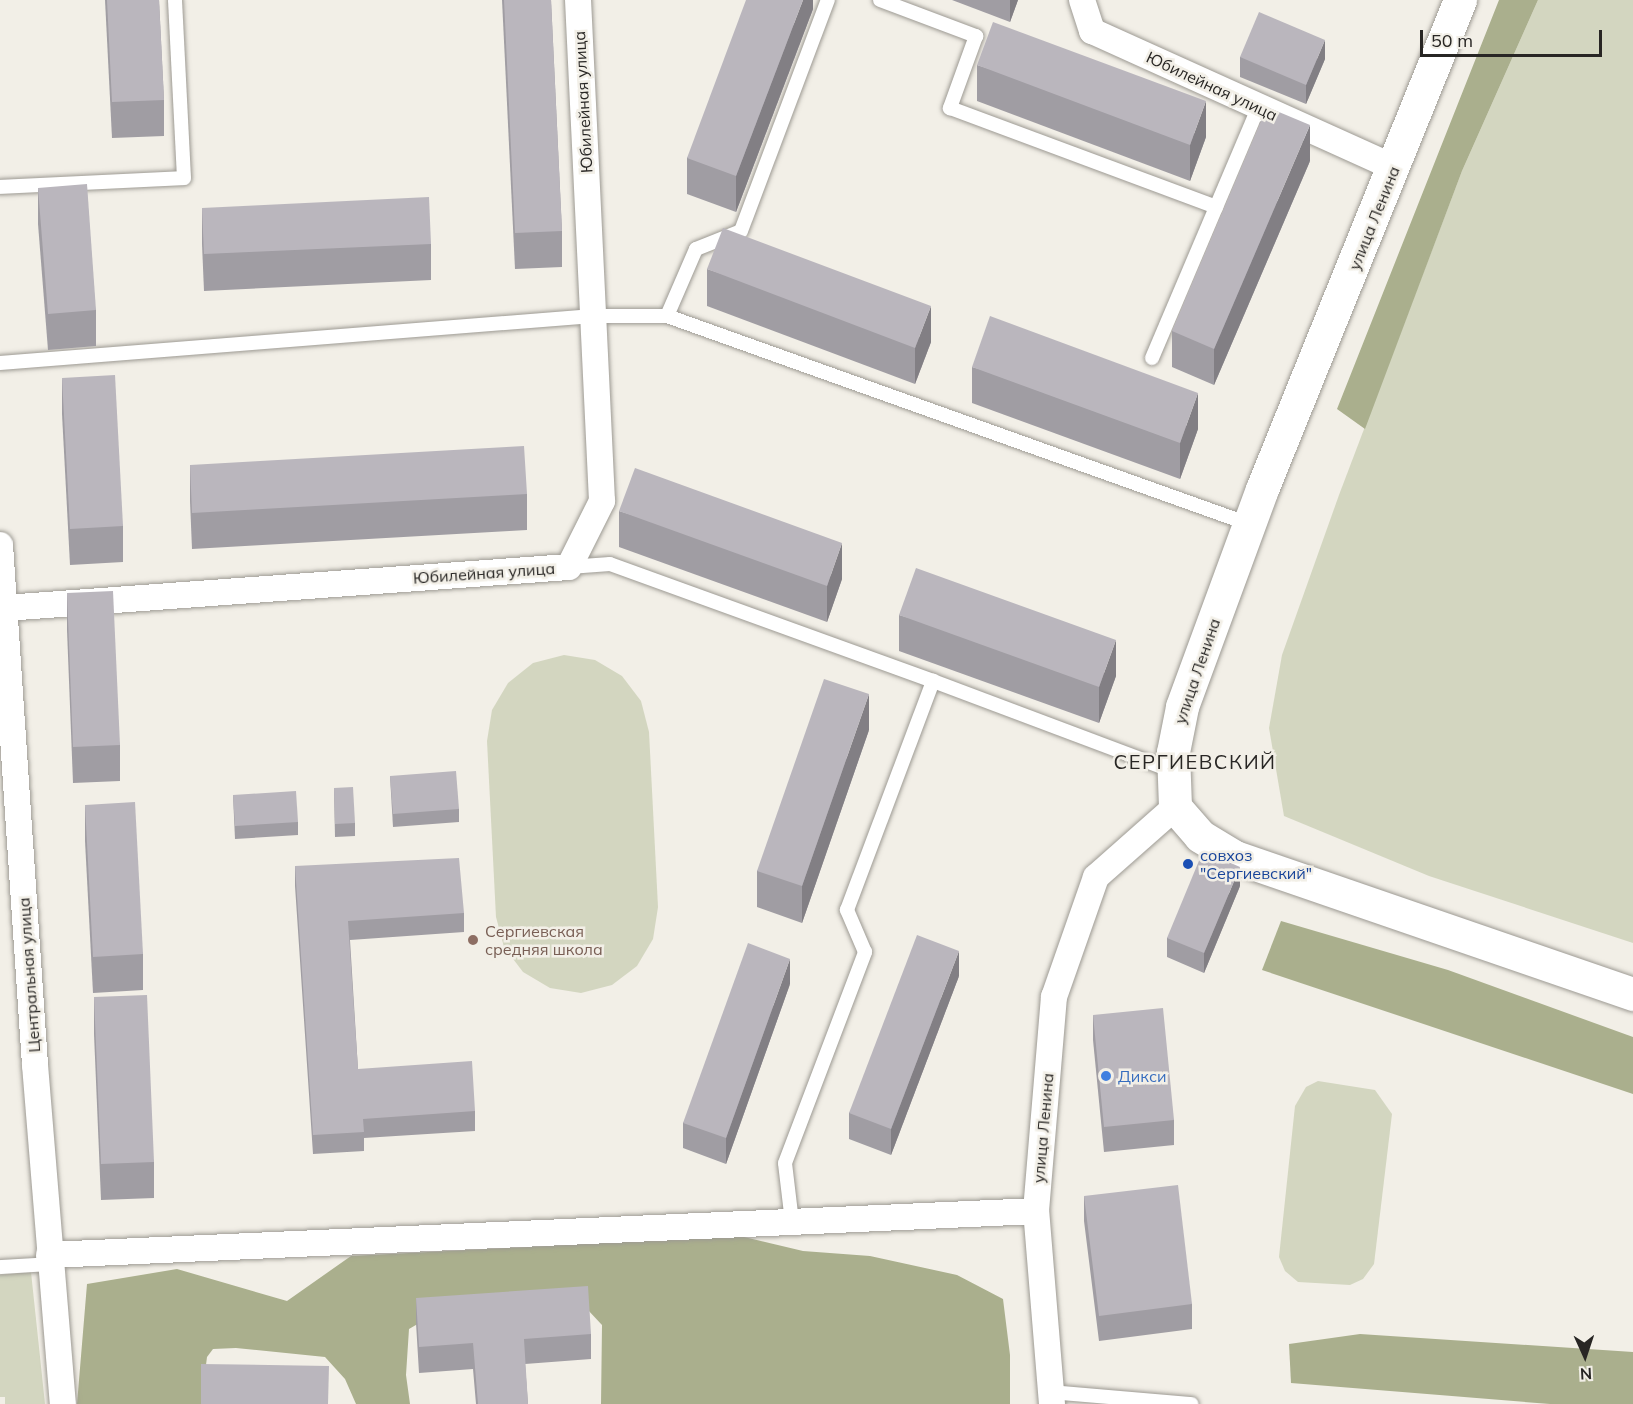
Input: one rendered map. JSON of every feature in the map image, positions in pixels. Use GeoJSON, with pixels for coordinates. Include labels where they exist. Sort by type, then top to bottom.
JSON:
{"type":"FeatureCollection","features":[{"type":"Feature","properties":{"kind":"street","name":"Юбилейная улица"},"geometry":{"type":"LineString","coordinates":[[2,608],[568,567],[602,501],[578,0]]}},
{"type":"Feature","properties":{"kind":"street","name":"Юбилейная улица"},"geometry":{"type":"LineString","coordinates":[[1082,0],[1092,31],[1395,168]]}},
{"type":"Feature","properties":{"kind":"street","name":"улица Ленина"},"geometry":{"type":"LineString","coordinates":[[1052,1398],[1036,1211],[1054,997],[1096,877],[1175,807],[1173,752],[1182,707],[1249,524],[1395,168],[1460,0]]}},
{"type":"Feature","properties":{"kind":"street","name":"Центральная улица"},"geometry":{"type":"LineString","coordinates":[[0,545],[2,608],[49,1259],[63,1404]]}},
{"type":"Feature","properties":{"kind":"street"},"geometry":{"type":"LineString","coordinates":[[1175,807],[1200,837],[1235,856],[1633,994]]}},
{"type":"Feature","properties":{"kind":"street"},"geometry":{"type":"LineString","coordinates":[[49,1259],[1036,1211]]}},
{"type":"Feature","properties":{"kind":"lane"},"geometry":{"type":"LineString","coordinates":[[0,187],[184,178],[175,0]]}},
{"type":"Feature","properties":{"kind":"lane"},"geometry":{"type":"LineString","coordinates":[[667,316],[696,249],[741,231],[828,0]]}},
{"type":"Feature","properties":{"kind":"lane"},"geometry":{"type":"LineString","coordinates":[[880,0],[976,36],[950,108],[1216,207]]}},
{"type":"Feature","properties":{"kind":"lane"},"geometry":{"type":"LineString","coordinates":[[1152,358],[1258,108]]}},
{"type":"Feature","properties":{"kind":"lane"},"geometry":{"type":"LineString","coordinates":[[0,363],[593,316],[667,316],[1249,524]]}},
{"type":"Feature","properties":{"kind":"lane"},"geometry":{"type":"LineString","coordinates":[[568,567],[610,564],[1173,771]]}},
{"type":"Feature","properties":{"kind":"lane"},"geometry":{"type":"LineString","coordinates":[[792,1222],[785,1163],[865,952],[847,910],[933,681]]}},
{"type":"Feature","properties":{"kind":"lane"},"geometry":{"type":"LineString","coordinates":[[0,1267],[49,1259]]}},
{"type":"Feature","properties":{"kind":"lane"},"geometry":{"type":"LineString","coordinates":[[1052,1398],[1191,1404]]}},
{"type":"Feature","properties":{"kind":"green space"},"geometry":{"type":"Polygon","coordinates":[[[1499,0],[1538,0],[1462,171],[1365,429],[1337,409],[1499,0]]]}},
{"type":"Feature","properties":{"kind":"green space"},"geometry":{"type":"Polygon","coordinates":[[[1538,0],[1633,0],[1633,943],[1429,876],[1284,816],[1269,728],[1282,655],[1339,495],[1462,171],[1538,0]]]}},
{"type":"Feature","properties":{"kind":"green space"},"geometry":{"type":"Polygon","coordinates":[[[564,655],[595,660],[622,676],[641,701],[649,732],[658,907],[653,939],[637,966],[612,985],[581,993],[550,988],[523,972],[504,947],[496,917],[487,741],[492,710],[508,683],[533,663],[564,655]]]}},
{"type":"Feature","properties":{"kind":"green space"},"geometry":{"type":"Polygon","coordinates":[[[1281,921],[1448,970],[1633,1037],[1633,1094],[1262,970],[1281,921]]]}},
{"type":"Feature","properties":{"kind":"green space"},"geometry":{"type":"Polygon","coordinates":[[[1318,1081],[1375,1090],[1392,1114],[1374,1264],[1363,1279],[1350,1285],[1298,1282],[1285,1271],[1279,1257],[1295,1106],[1306,1087],[1318,1081]]]}},
{"type":"Feature","properties":{"kind":"green space"},"geometry":{"type":"Polygon","coordinates":[[[740,1236],[803,1251],[870,1256],[957,1275],[1003,1299],[1010,1355],[1010,1404],[601,1404],[602,1325],[587,1309],[433,1315],[409,1329],[406,1375],[410,1404],[356,1404],[345,1379],[325,1357],[236,1348],[213,1349],[207,1357],[201,1404],[77,1404],[87,1284],[177,1269],[287,1301],[351,1256],[740,1236]]]}},
{"type":"Feature","properties":{"kind":"green space"},"geometry":{"type":"Polygon","coordinates":[[[31,1272],[45,1404],[5,1404],[5,1397],[0,1397],[0,1275],[31,1272]]]}},
{"type":"Feature","properties":{"kind":"green space"},"geometry":{"type":"Polygon","coordinates":[[[1360,1334],[1633,1352],[1633,1404],[1550,1404],[1291,1383],[1289,1344],[1360,1334]]]}},
{"type":"Feature","properties":{"kind":"building"},"geometry":{"type":"Polygon","coordinates":[[[107,0],[159,0],[164,100],[112,102],[107,0]]]}},
{"type":"Feature","properties":{"kind":"building"},"geometry":{"type":"Polygon","coordinates":[[[504,0],[551,0],[562,231],[515,233],[504,0]]]}},
{"type":"Feature","properties":{"kind":"building"},"geometry":{"type":"Polygon","coordinates":[[[746,0],[803,0],[736,176],[687,158],[746,0]]]}},
{"type":"Feature","properties":{"kind":"building"},"geometry":{"type":"Polygon","coordinates":[[[1259,12],[1325,40],[1306,85],[1240,57],[1259,12]]]}},
{"type":"Feature","properties":{"kind":"building"},"geometry":{"type":"Polygon","coordinates":[[[993,22],[1206,101],[1190,145],[977,65],[993,22]]]}},
{"type":"Feature","properties":{"kind":"building"},"geometry":{"type":"Polygon","coordinates":[[[1267,107],[1310,125],[1214,349],[1172,331],[1267,107]]]}},
{"type":"Feature","properties":{"kind":"building"},"geometry":{"type":"Polygon","coordinates":[[[87,184],[96,310],[48,314],[38,188],[87,184]]]}},
{"type":"Feature","properties":{"kind":"building"},"geometry":{"type":"Polygon","coordinates":[[[429,197],[431,244],[204,254],[202,208],[429,197]]]}},
{"type":"Feature","properties":{"kind":"building"},"geometry":{"type":"Polygon","coordinates":[[[723,228],[931,306],[915,348],[707,269],[723,228]]]}},
{"type":"Feature","properties":{"kind":"building"},"geometry":{"type":"Polygon","coordinates":[[[990,316],[1198,393],[1180,443],[972,367],[990,316]]]}},
{"type":"Feature","properties":{"kind":"building"},"geometry":{"type":"Polygon","coordinates":[[[115,375],[123,526],[70,529],[62,378],[115,375]]]}},
{"type":"Feature","properties":{"kind":"building"},"geometry":{"type":"Polygon","coordinates":[[[524,446],[527,494],[192,513],[190,465],[524,446]]]}},
{"type":"Feature","properties":{"kind":"building"},"geometry":{"type":"Polygon","coordinates":[[[635,468],[842,543],[827,586],[619,511],[635,468]]]}},
{"type":"Feature","properties":{"kind":"building"},"geometry":{"type":"Polygon","coordinates":[[[916,568],[1116,640],[1099,687],[899,615],[916,568]]]}},
{"type":"Feature","properties":{"kind":"building"},"geometry":{"type":"Polygon","coordinates":[[[113,591],[120,745],[73,747],[67,593],[113,591]]]}},
{"type":"Feature","properties":{"kind":"building"},"geometry":{"type":"Polygon","coordinates":[[[824,679],[869,694],[802,886],[757,871],[824,679]]]}},
{"type":"Feature","properties":{"kind":"building"},"geometry":{"type":"Polygon","coordinates":[[[456,771],[459,809],[393,814],[390,776],[456,771]]]}},
{"type":"Feature","properties":{"kind":"building"},"geometry":{"type":"Polygon","coordinates":[[[353,787],[355,823],[335,824],[334,788],[353,787]]]}},
{"type":"Feature","properties":{"kind":"building"},"geometry":{"type":"Polygon","coordinates":[[[296,791],[298,822],[235,826],[233,795],[296,791]]]}},
{"type":"Feature","properties":{"kind":"building"},"geometry":{"type":"Polygon","coordinates":[[[135,802],[143,954],[93,957],[85,805],[135,802]]]}},
{"type":"Feature","properties":{"kind":"building"},"geometry":{"type":"Polygon","coordinates":[[[1203,851],[1240,867],[1204,953],[1167,938],[1203,851]]]}},
{"type":"Feature","properties":{"kind":"building"},"geometry":{"type":"Polygon","coordinates":[[[459,858],[464,913],[348,921],[358,1069],[472,1061],[475,1111],[363,1119],[364,1132],[313,1135],[295,866],[459,858]]]}},
{"type":"Feature","properties":{"kind":"building"},"geometry":{"type":"Polygon","coordinates":[[[917,935],[959,951],[891,1129],[849,1113],[917,935]]]}},
{"type":"Feature","properties":{"kind":"building"},"geometry":{"type":"Polygon","coordinates":[[[748,943],[790,959],[726,1138],[683,1123],[748,943]]]}},
{"type":"Feature","properties":{"kind":"building"},"geometry":{"type":"Polygon","coordinates":[[[147,995],[154,1162],[101,1164],[94,997],[147,995]]]}},
{"type":"Feature","properties":{"kind":"building"},"geometry":{"type":"Polygon","coordinates":[[[1163,1008],[1174,1120],[1104,1127],[1093,1015],[1163,1008]]]}},
{"type":"Feature","properties":{"kind":"building"},"geometry":{"type":"Polygon","coordinates":[[[1178,1185],[1192,1304],[1099,1316],[1084,1196],[1178,1185]]]}},
{"type":"Feature","properties":{"kind":"building"},"geometry":{"type":"Polygon","coordinates":[[[588,1286],[591,1334],[524,1339],[528,1404],[478,1404],[473,1343],[419,1347],[416,1298],[588,1286]]]}},
{"type":"Feature","properties":{"kind":"building"},"geometry":{"type":"Polygon","coordinates":[[[201,1364],[329,1366],[328,1404],[201,1404],[201,1364]]]}},
{"type":"Feature","properties":{"kind":"place","name":"совхоз \"Сергиевский\""},"geometry":{"type":"Point","coordinates":[1188,864]}},
{"type":"Feature","properties":{"kind":"place","name":"Сергиевская средняя школа"},"geometry":{"type":"Point","coordinates":[473,940]}},
{"type":"Feature","properties":{"kind":"place","name":"Дикси"},"geometry":{"type":"Point","coordinates":[1106,1076]}},
{"type":"Feature","properties":{"kind":"district","name":"СЕРГИЕВСКИЙ"},"geometry":{"type":"Point","coordinates":[1195,761]}}]}
